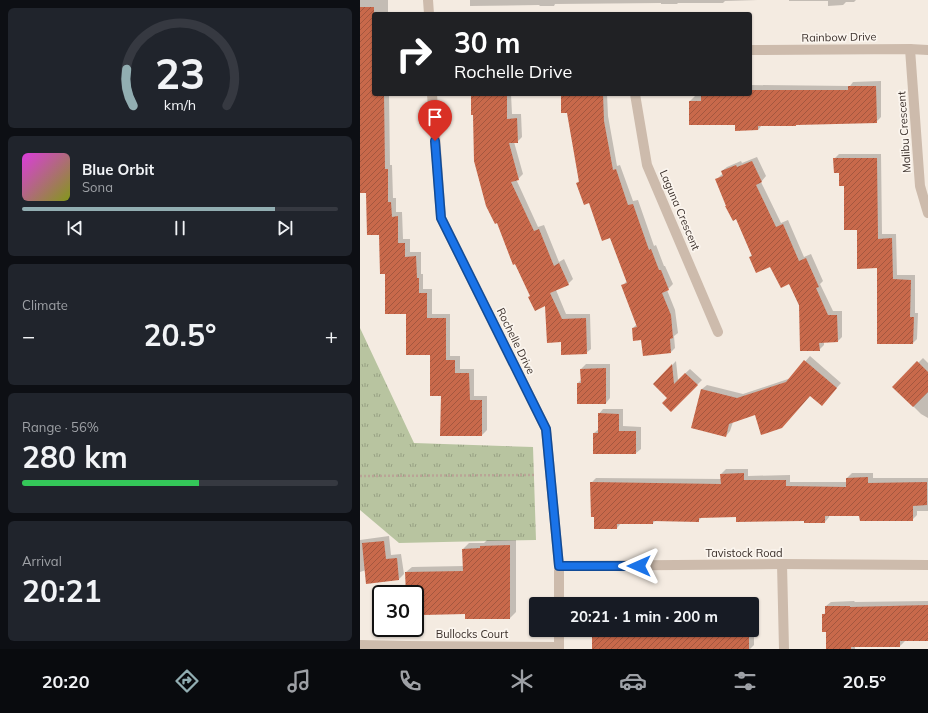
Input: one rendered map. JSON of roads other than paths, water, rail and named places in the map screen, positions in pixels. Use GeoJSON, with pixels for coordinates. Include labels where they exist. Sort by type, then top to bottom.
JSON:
{"type":"FeatureCollection","features":[{"type":"Feature","properties":{"kind":"street"},"geometry":{"type":"LineString","coordinates":[[428,0],[428,12]]}},
{"type":"Feature","properties":{"kind":"street","name":"Malibu Crescent"},"geometry":{"type":"LineString","coordinates":[[910,49],[920,186],[928,213]]}},
{"type":"Feature","properties":{"kind":"street","name":"Rainbow Drive"},"geometry":{"type":"LineString","coordinates":[[752,50],[928,50]]}},
{"type":"Feature","properties":{"kind":"street","name":"Rochelle Drive"},"geometry":{"type":"LineString","coordinates":[[432,96],[441,218],[546,429],[559,566],[559,597]]}},
{"type":"Feature","properties":{"kind":"street","name":"Laguna Crescent"},"geometry":{"type":"LineString","coordinates":[[635,96],[648,164],[718,332]]}},
{"type":"Feature","properties":{"kind":"street"},"geometry":{"type":"LineString","coordinates":[[782,564],[784,649]]}},
{"type":"Feature","properties":{"kind":"street","name":"Tavistock Road"},"geometry":{"type":"LineString","coordinates":[[559,566],[782,564],[928,565]]}},
{"type":"Feature","properties":{"kind":"street"},"geometry":{"type":"LineString","coordinates":[[559,637],[559,648]]}},
{"type":"Feature","properties":{"kind":"street","name":"Bullocks Court"},"geometry":{"type":"LineString","coordinates":[[360,645],[559,648]]}}]}
